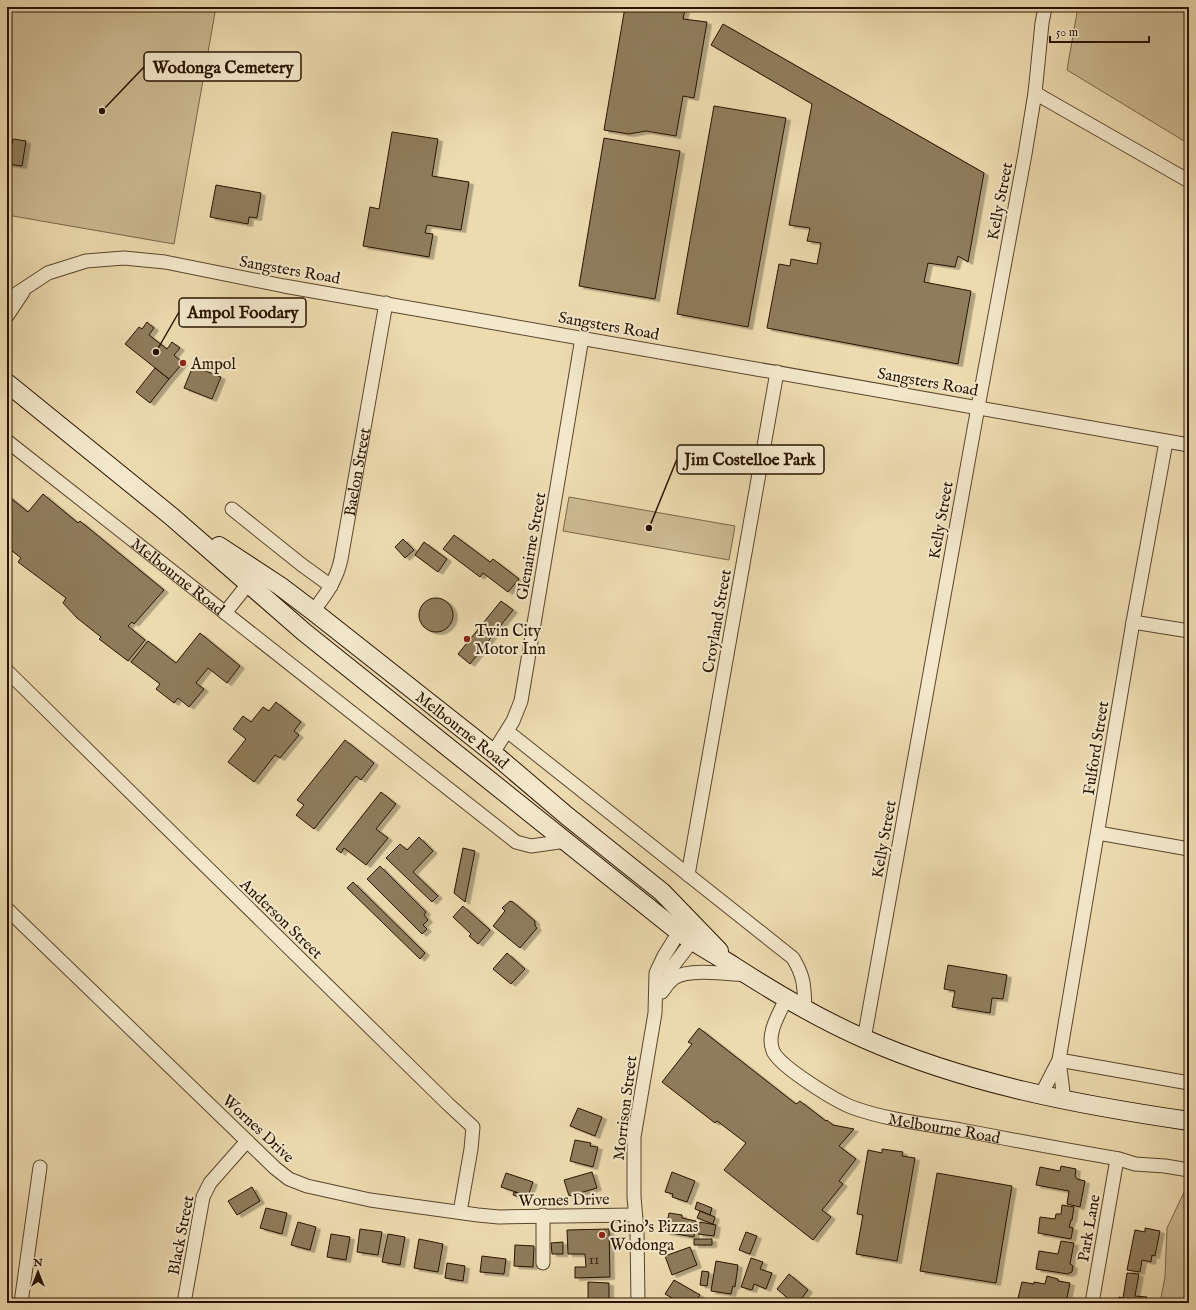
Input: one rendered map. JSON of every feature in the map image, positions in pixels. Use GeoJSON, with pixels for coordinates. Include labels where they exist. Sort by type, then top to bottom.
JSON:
{"type":"FeatureCollection","features":[{"type":"Feature","properties":{"kind":"main road","name":"Melbourne Road"},"geometry":{"type":"LineString","coordinates":[[7,383],[171,516],[304,632],[561,836],[741,971],[805,1010],[864,1039],[911,1058],[1041,1095],[1142,1114],[1189,1121]]}},
{"type":"Feature","properties":{"kind":"main road","name":"Melbourne Road"},"geometry":{"type":"LineString","coordinates":[[171,516],[262,575],[313,611],[493,753],[567,816],[652,883],[672,901],[689,933]]}},
{"type":"Feature","properties":{"kind":"main road","name":"Baelon Street"},"geometry":{"type":"LineString","coordinates":[[304,632],[313,611]]}},
{"type":"Feature","properties":{"kind":"main road"},"geometry":{"type":"LineString","coordinates":[[561,836],[567,816]]}},
{"type":"Feature","properties":{"kind":"street","name":"Kelly Street"},"geometry":{"type":"LineString","coordinates":[[864,1039],[1036,93],[1045,7]]}},
{"type":"Feature","properties":{"kind":"street"},"geometry":{"type":"LineString","coordinates":[[1036,93],[1189,181]]}},
{"type":"Feature","properties":{"kind":"street","name":"Sangsters Road"},"geometry":{"type":"LineString","coordinates":[[7,300],[48,273],[86,261],[124,258],[165,262],[284,286],[978,407],[1189,446]]}},
{"type":"Feature","properties":{"kind":"street","name":"Sangsters Road"},"geometry":{"type":"LineString","coordinates":[[7,316],[27,286]]}},
{"type":"Feature","properties":{"kind":"street","name":"Baelon Street"},"geometry":{"type":"LineString","coordinates":[[313,611],[331,586],[338,572],[344,546],[386,303]]}},
{"type":"Feature","properties":{"kind":"street","name":"Glenairne Street"},"geometry":{"type":"LineString","coordinates":[[493,753],[513,721],[521,701],[582,338]]}},
{"type":"Feature","properties":{"kind":"street","name":"Croyland Street"},"geometry":{"type":"LineString","coordinates":[[688,875],[777,372]]}},
{"type":"Feature","properties":{"kind":"street","name":"Melbourne Road"},"geometry":{"type":"LineString","coordinates":[[7,441],[516,842],[532,846],[561,836]]}},
{"type":"Feature","properties":{"kind":"street","name":"Fulford Street"},"geometry":{"type":"LineString","coordinates":[[1064,1100],[1059,1060],[1133,622],[1166,442]]}},
{"type":"Feature","properties":{"kind":"street"},"geometry":{"type":"LineString","coordinates":[[232,509],[310,572],[331,586]]}},
{"type":"Feature","properties":{"kind":"street"},"geometry":{"type":"LineString","coordinates":[[225,613],[248,584]]}},
{"type":"Feature","properties":{"kind":"street"},"geometry":{"type":"LineString","coordinates":[[1133,622],[1189,631]]}},
{"type":"Feature","properties":{"kind":"street","name":"Anderson Street"},"geometry":{"type":"LineString","coordinates":[[7,671],[442,1099],[473,1127],[471,1149],[460,1212]]}},
{"type":"Feature","properties":{"kind":"street","name":"Melbourne Road"},"geometry":{"type":"LineString","coordinates":[[507,731],[793,958],[804,980],[805,1010]]}},
{"type":"Feature","properties":{"kind":"street"},"geometry":{"type":"LineString","coordinates":[[1098,832],[1189,849]]}},
{"type":"Feature","properties":{"kind":"street","name":"Wornes Drive"},"geometry":{"type":"LineString","coordinates":[[7,909],[275,1168],[289,1179],[307,1186],[370,1200],[478,1215],[499,1217],[543,1215],[635,1215]]}},
{"type":"Feature","properties":{"kind":"street","name":"Morrison Street"},"geometry":{"type":"LineString","coordinates":[[638,1303],[637,1231],[634,1197],[634,1137],[655,1013],[673,966],[689,933]]}},
{"type":"Feature","properties":{"kind":"street","name":"Morrison Street"},"geometry":{"type":"LineString","coordinates":[[655,1013],[655,980],[657,970],[667,950],[689,933]]}},
{"type":"Feature","properties":{"kind":"street","name":"Morrison Street"},"geometry":{"type":"LineString","coordinates":[[662,992],[670,982],[683,974],[741,971]]}},
{"type":"Feature","properties":{"kind":"street","name":"Melbourne Road"},"geometry":{"type":"LineString","coordinates":[[786,999],[773,1030],[771,1042],[773,1050],[780,1060],[816,1087],[844,1104],[882,1116],[1118,1159],[1135,1164],[1165,1166],[1189,1170]]}},
{"type":"Feature","properties":{"kind":"street"},"geometry":{"type":"LineString","coordinates":[[1059,1060],[1189,1083]]}},
{"type":"Feature","properties":{"kind":"street","name":"Fulford Street"},"geometry":{"type":"LineString","coordinates":[[1041,1095],[1059,1060]]}},
{"type":"Feature","properties":{"kind":"street","name":"Black Street"},"geometry":{"type":"LineString","coordinates":[[184,1303],[203,1197],[210,1183],[247,1141]]}},
{"type":"Feature","properties":{"kind":"street","name":"Park Lane"},"geometry":{"type":"LineString","coordinates":[[1092,1303],[1118,1159]]}},
{"type":"Feature","properties":{"kind":"street"},"geometry":{"type":"LineString","coordinates":[[21,1303],[40,1167]]}},
{"type":"Feature","properties":{"kind":"street"},"geometry":{"type":"LineString","coordinates":[[543,1215],[543,1263]]}},
{"type":"Feature","properties":{"kind":"shaded area"},"geometry":{"type":"Polygon","coordinates":[[[7,7],[216,7],[174,244],[7,215],[7,7]]]}},
{"type":"Feature","properties":{"kind":"shaded area"},"geometry":{"type":"Polygon","coordinates":[[[1078,7],[1189,7],[1189,144],[1067,70],[1078,7]]]}},
{"type":"Feature","properties":{"kind":"shaded area"},"geometry":{"type":"Polygon","coordinates":[[[569,497],[735,526],[729,560],[563,531],[569,497]]]}},
{"type":"Feature","properties":{"kind":"shaded area"},"geometry":{"type":"Polygon","coordinates":[[[1187,1186],[1189,1186],[1189,1303],[1160,1303],[1165,1277],[1167,1228],[1187,1186]]]}},
{"type":"Feature","properties":{"kind":"building"},"geometry":{"type":"Polygon","coordinates":[[[625,7],[671,7],[685,10],[683,19],[707,22],[694,98],[683,96],[676,136],[646,131],[629,134],[604,130],[625,7]]]}},
{"type":"Feature","properties":{"kind":"building"},"geometry":{"type":"Polygon","coordinates":[[[723,24],[984,173],[968,262],[958,256],[955,267],[928,263],[924,282],[971,291],[958,364],[767,328],[779,264],[790,266],[791,259],[817,264],[821,243],[807,241],[810,228],[789,225],[812,104],[711,45],[723,24]]]}},
{"type":"Feature","properties":{"kind":"building"},"geometry":{"type":"Polygon","coordinates":[[[714,106],[786,118],[748,327],[677,314],[714,106]]]}},
{"type":"Feature","properties":{"kind":"building"},"geometry":{"type":"Polygon","coordinates":[[[392,132],[438,139],[432,176],[469,182],[461,230],[427,225],[425,233],[433,234],[429,257],[363,246],[370,207],[379,209],[392,132]]]}},
{"type":"Feature","properties":{"kind":"building"},"geometry":{"type":"Polygon","coordinates":[[[604,138],[680,151],[655,299],[579,286],[604,138]]]}},
{"type":"Feature","properties":{"kind":"building"},"geometry":{"type":"Polygon","coordinates":[[[13,139],[26,141],[22,166],[8,164],[13,139]]]}},
{"type":"Feature","properties":{"kind":"building"},"geometry":{"type":"Polygon","coordinates":[[[216,185],[261,193],[257,218],[249,217],[248,224],[210,217],[216,185]]]}},
{"type":"Feature","properties":{"kind":"building"},"geometry":{"type":"Polygon","coordinates":[[[147,322],[154,328],[149,335],[167,349],[172,342],[180,348],[174,355],[183,363],[169,379],[125,344],[139,327],[142,329],[147,322]]]}},
{"type":"Feature","properties":{"kind":"building"},"geometry":{"type":"Polygon","coordinates":[[[193,366],[221,377],[212,399],[184,388],[193,366]]]}},
{"type":"Feature","properties":{"kind":"building"},"geometry":{"type":"Polygon","coordinates":[[[155,368],[169,379],[150,403],[136,392],[155,368]]]}},
{"type":"Feature","properties":{"kind":"building"},"geometry":{"type":"Polygon","coordinates":[[[43,494],[78,523],[80,521],[164,590],[134,624],[132,622],[128,626],[145,640],[128,661],[99,639],[101,637],[77,618],[63,603],[66,598],[18,562],[21,558],[7,547],[7,495],[28,512],[43,494]]]}},
{"type":"Feature","properties":{"kind":"building"},"geometry":{"type":"Polygon","coordinates":[[[454,535],[490,562],[493,559],[519,579],[508,592],[483,573],[480,577],[443,549],[454,535]]]}},
{"type":"Feature","properties":{"kind":"building"},"geometry":{"type":"Polygon","coordinates":[[[403,539],[414,550],[405,558],[395,547],[403,539]]]}},
{"type":"Feature","properties":{"kind":"building"},"geometry":{"type":"Polygon","coordinates":[[[424,542],[447,559],[438,572],[415,555],[424,542]]]}},
{"type":"Feature","properties":{"kind":"building"},"geometry":{"type":"Polygon","coordinates":[[[436,598],[448,603],[453,615],[448,627],[436,632],[424,627],[419,615],[424,603],[436,598]]]}},
{"type":"Feature","properties":{"kind":"building"},"geometry":{"type":"Polygon","coordinates":[[[501,601],[513,610],[470,664],[458,654],[501,601]]]}},
{"type":"Feature","properties":{"kind":"building"},"geometry":{"type":"Polygon","coordinates":[[[200,633],[240,666],[227,683],[208,668],[196,683],[204,689],[189,707],[178,698],[174,703],[156,689],[160,684],[131,662],[148,641],[176,663],[200,633]]]}},
{"type":"Feature","properties":{"kind":"building"},"geometry":{"type":"Polygon","coordinates":[[[276,702],[301,722],[294,731],[299,735],[280,758],[275,755],[254,782],[228,762],[246,739],[233,729],[243,716],[251,722],[263,707],[269,711],[276,702]]]}},
{"type":"Feature","properties":{"kind":"building"},"geometry":{"type":"Polygon","coordinates":[[[345,740],[374,763],[361,780],[356,776],[314,829],[296,815],[304,805],[297,800],[345,740]]]}},
{"type":"Feature","properties":{"kind":"building"},"geometry":{"type":"Polygon","coordinates":[[[381,792],[396,804],[376,829],[388,838],[366,865],[344,848],[341,853],[336,849],[381,792]]]}},
{"type":"Feature","properties":{"kind":"building"},"geometry":{"type":"Polygon","coordinates":[[[419,837],[433,851],[413,872],[438,896],[432,902],[386,858],[400,844],[407,850],[419,837]]]}},
{"type":"Feature","properties":{"kind":"building"},"geometry":{"type":"Polygon","coordinates":[[[463,848],[475,851],[465,902],[454,893],[463,848]]]}},
{"type":"Feature","properties":{"kind":"building"},"geometry":{"type":"Polygon","coordinates":[[[380,866],[426,912],[424,915],[428,920],[423,925],[427,929],[422,934],[367,879],[380,866]]]}},
{"type":"Feature","properties":{"kind":"building"},"geometry":{"type":"Polygon","coordinates":[[[353,882],[425,953],[420,959],[347,888],[353,882]]]}},
{"type":"Feature","properties":{"kind":"building"},"geometry":{"type":"Polygon","coordinates":[[[510,901],[535,921],[535,926],[537,928],[520,948],[493,926],[505,911],[502,908],[510,901]]]}},
{"type":"Feature","properties":{"kind":"building"},"geometry":{"type":"Polygon","coordinates":[[[463,906],[490,930],[478,944],[469,936],[471,934],[453,917],[463,906]]]}},
{"type":"Feature","properties":{"kind":"building"},"geometry":{"type":"Polygon","coordinates":[[[507,953],[525,969],[511,984],[493,969],[507,953]]]}},
{"type":"Feature","properties":{"kind":"building"},"geometry":{"type":"Polygon","coordinates":[[[948,965],[1007,975],[1003,999],[992,998],[990,1013],[952,1007],[955,991],[944,989],[948,965]]]}},
{"type":"Feature","properties":{"kind":"building"},"geometry":{"type":"Polygon","coordinates":[[[699,1028],[796,1104],[800,1101],[833,1125],[854,1129],[839,1146],[856,1159],[839,1181],[843,1184],[822,1210],[831,1217],[813,1240],[724,1170],[746,1143],[717,1121],[715,1123],[662,1082],[692,1044],[688,1042],[699,1028]]]}},
{"type":"Feature","properties":{"kind":"building"},"geometry":{"type":"Polygon","coordinates":[[[578,1108],[602,1117],[595,1136],[570,1126],[578,1108]]]}},
{"type":"Feature","properties":{"kind":"building"},"geometry":{"type":"Polygon","coordinates":[[[575,1140],[591,1143],[590,1146],[598,1147],[593,1167],[570,1161],[575,1140]]]}},
{"type":"Feature","properties":{"kind":"building"},"geometry":{"type":"Polygon","coordinates":[[[882,1149],[903,1152],[902,1156],[915,1158],[897,1261],[856,1254],[863,1215],[857,1214],[868,1150],[882,1153],[882,1149]]]}},
{"type":"Feature","properties":{"kind":"building"},"geometry":{"type":"Polygon","coordinates":[[[1061,1166],[1076,1169],[1075,1176],[1077,1179],[1085,1181],[1080,1207],[1067,1204],[1069,1191],[1036,1185],[1040,1167],[1060,1171],[1061,1166]]]}},
{"type":"Feature","properties":{"kind":"building"},"geometry":{"type":"Polygon","coordinates":[[[592,1172],[597,1188],[569,1196],[564,1180],[592,1172]]]}},
{"type":"Feature","properties":{"kind":"building"},"geometry":{"type":"Polygon","coordinates":[[[672,1172],[695,1181],[687,1202],[672,1197],[673,1194],[665,1192],[672,1172]]]}},
{"type":"Feature","properties":{"kind":"building"},"geometry":{"type":"Polygon","coordinates":[[[506,1173],[533,1182],[528,1196],[501,1187],[506,1173]]]}},
{"type":"Feature","properties":{"kind":"building"},"geometry":{"type":"Polygon","coordinates":[[[937,1173],[1012,1186],[996,1283],[920,1271],[937,1173]]]}},
{"type":"Feature","properties":{"kind":"building"},"geometry":{"type":"Polygon","coordinates":[[[252,1187],[260,1201],[237,1215],[228,1201],[252,1187]]]}},
{"type":"Feature","properties":{"kind":"building"},"geometry":{"type":"Polygon","coordinates":[[[514,1192],[528,1196],[527,1200],[513,1195],[514,1192]]]}},
{"type":"Feature","properties":{"kind":"building"},"geometry":{"type":"Polygon","coordinates":[[[697,1202],[712,1208],[710,1215],[695,1209],[697,1202]]]}},
{"type":"Feature","properties":{"kind":"building"},"geometry":{"type":"Polygon","coordinates":[[[1062,1205],[1074,1207],[1072,1220],[1069,1227],[1073,1228],[1071,1239],[1038,1233],[1040,1217],[1055,1219],[1056,1214],[1061,1214],[1062,1205]]]}},
{"type":"Feature","properties":{"kind":"building"},"geometry":{"type":"Polygon","coordinates":[[[266,1208],[287,1213],[282,1234],[260,1228],[266,1208]]]}},
{"type":"Feature","properties":{"kind":"building"},"geometry":{"type":"Polygon","coordinates":[[[700,1211],[715,1217],[713,1224],[697,1218],[700,1211]]]}},
{"type":"Feature","properties":{"kind":"building"},"geometry":{"type":"Polygon","coordinates":[[[669,1213],[682,1215],[682,1218],[696,1221],[694,1237],[665,1232],[669,1213]]]}},
{"type":"Feature","properties":{"kind":"building"},"geometry":{"type":"Polygon","coordinates":[[[298,1222],[316,1227],[310,1250],[291,1245],[298,1222]]]}},
{"type":"Feature","properties":{"kind":"building"},"geometry":{"type":"Polygon","coordinates":[[[700,1222],[716,1225],[714,1236],[698,1234],[700,1222]]]}},
{"type":"Feature","properties":{"kind":"building"},"geometry":{"type":"Polygon","coordinates":[[[1145,1228],[1160,1231],[1155,1256],[1152,1255],[1151,1262],[1142,1260],[1140,1272],[1127,1270],[1135,1230],[1145,1232],[1145,1228]]]}},
{"type":"Feature","properties":{"kind":"building"},"geometry":{"type":"Polygon","coordinates":[[[360,1229],[382,1232],[378,1255],[357,1252],[360,1229]]]}},
{"type":"Feature","properties":{"kind":"building"},"geometry":{"type":"Polygon","coordinates":[[[609,1229],[610,1277],[575,1278],[575,1267],[586,1267],[585,1254],[568,1254],[567,1230],[609,1229]]]}},
{"type":"Feature","properties":{"kind":"building"},"geometry":{"type":"Polygon","coordinates":[[[746,1232],[757,1236],[750,1254],[739,1250],[746,1232]]]}},
{"type":"Feature","properties":{"kind":"building"},"geometry":{"type":"Polygon","coordinates":[[[331,1234],[350,1237],[346,1260],[327,1257],[331,1234]]]}},
{"type":"Feature","properties":{"kind":"building"},"geometry":{"type":"Polygon","coordinates":[[[388,1234],[405,1237],[400,1265],[382,1262],[388,1234]]]}},
{"type":"Feature","properties":{"kind":"building"},"geometry":{"type":"Polygon","coordinates":[[[419,1239],[443,1244],[438,1272],[414,1268],[419,1239]]]}},
{"type":"Feature","properties":{"kind":"building"},"geometry":{"type":"Polygon","coordinates":[[[694,1239],[712,1239],[712,1245],[694,1245],[694,1239]]]}},
{"type":"Feature","properties":{"kind":"building"},"geometry":{"type":"Polygon","coordinates":[[[1061,1241],[1074,1243],[1070,1264],[1073,1266],[1072,1272],[1068,1274],[1036,1269],[1039,1251],[1058,1254],[1061,1241]]]}},
{"type":"Feature","properties":{"kind":"building"},"geometry":{"type":"Polygon","coordinates":[[[563,1242],[563,1254],[552,1254],[551,1243],[563,1242]]]}},
{"type":"Feature","properties":{"kind":"building"},"geometry":{"type":"Polygon","coordinates":[[[515,1245],[534,1246],[533,1267],[514,1266],[515,1245]]]}},
{"type":"Feature","properties":{"kind":"building"},"geometry":{"type":"Polygon","coordinates":[[[690,1247],[697,1265],[672,1275],[665,1256],[690,1247]]]}},
{"type":"Feature","properties":{"kind":"building"},"geometry":{"type":"Polygon","coordinates":[[[482,1256],[506,1259],[504,1274],[480,1272],[482,1256]]]}},
{"type":"Feature","properties":{"kind":"building"},"geometry":{"type":"Polygon","coordinates":[[[751,1258],[763,1262],[760,1269],[772,1273],[766,1289],[754,1284],[752,1290],[741,1287],[751,1258]]]}},
{"type":"Feature","properties":{"kind":"building"},"geometry":{"type":"Polygon","coordinates":[[[716,1261],[738,1265],[735,1287],[733,1286],[731,1294],[711,1291],[716,1261]]]}},
{"type":"Feature","properties":{"kind":"building"},"geometry":{"type":"Polygon","coordinates":[[[447,1263],[465,1266],[463,1281],[445,1278],[447,1263]]]}},
{"type":"Feature","properties":{"kind":"building"},"geometry":{"type":"Polygon","coordinates":[[[702,1271],[709,1272],[707,1286],[700,1285],[702,1271]]]}},
{"type":"Feature","properties":{"kind":"building"},"geometry":{"type":"Polygon","coordinates":[[[1127,1273],[1139,1274],[1135,1296],[1147,1297],[1146,1303],[1118,1303],[1119,1297],[1123,1298],[1127,1273]]]}},
{"type":"Feature","properties":{"kind":"building"},"geometry":{"type":"Polygon","coordinates":[[[789,1274],[808,1290],[798,1303],[793,1303],[777,1289],[789,1274]]]}},
{"type":"Feature","properties":{"kind":"building"},"geometry":{"type":"Polygon","coordinates":[[[1047,1276],[1058,1279],[1058,1281],[1070,1283],[1066,1303],[1044,1303],[1018,1298],[1022,1282],[1045,1284],[1047,1276]]]}},
{"type":"Feature","properties":{"kind":"building"},"geometry":{"type":"Polygon","coordinates":[[[674,1280],[700,1295],[695,1303],[676,1303],[677,1301],[665,1294],[674,1280]]]}},
{"type":"Feature","properties":{"kind":"building"},"geometry":{"type":"Polygon","coordinates":[[[588,1282],[609,1283],[609,1303],[588,1303],[588,1282]]]}},
{"type":"Feature","properties":{"kind":"place","name":"Wodonga Cemetery"},"geometry":{"type":"Point","coordinates":[102,111]}},
{"type":"Feature","properties":{"kind":"place","name":"Ampol Foodary"},"geometry":{"type":"Point","coordinates":[156,352]}},
{"type":"Feature","properties":{"kind":"place","name":"Ampol"},"geometry":{"type":"Point","coordinates":[183,363]}},
{"type":"Feature","properties":{"kind":"place","name":"Jim Costelloe Park"},"geometry":{"type":"Point","coordinates":[649,528]}},
{"type":"Feature","properties":{"kind":"place","name":"Twin City Motor Inn"},"geometry":{"type":"Point","coordinates":[467,639]}},
{"type":"Feature","properties":{"kind":"place","name":"Gino's Pizzas Wodonga"},"geometry":{"type":"Point","coordinates":[602,1235]}}]}
